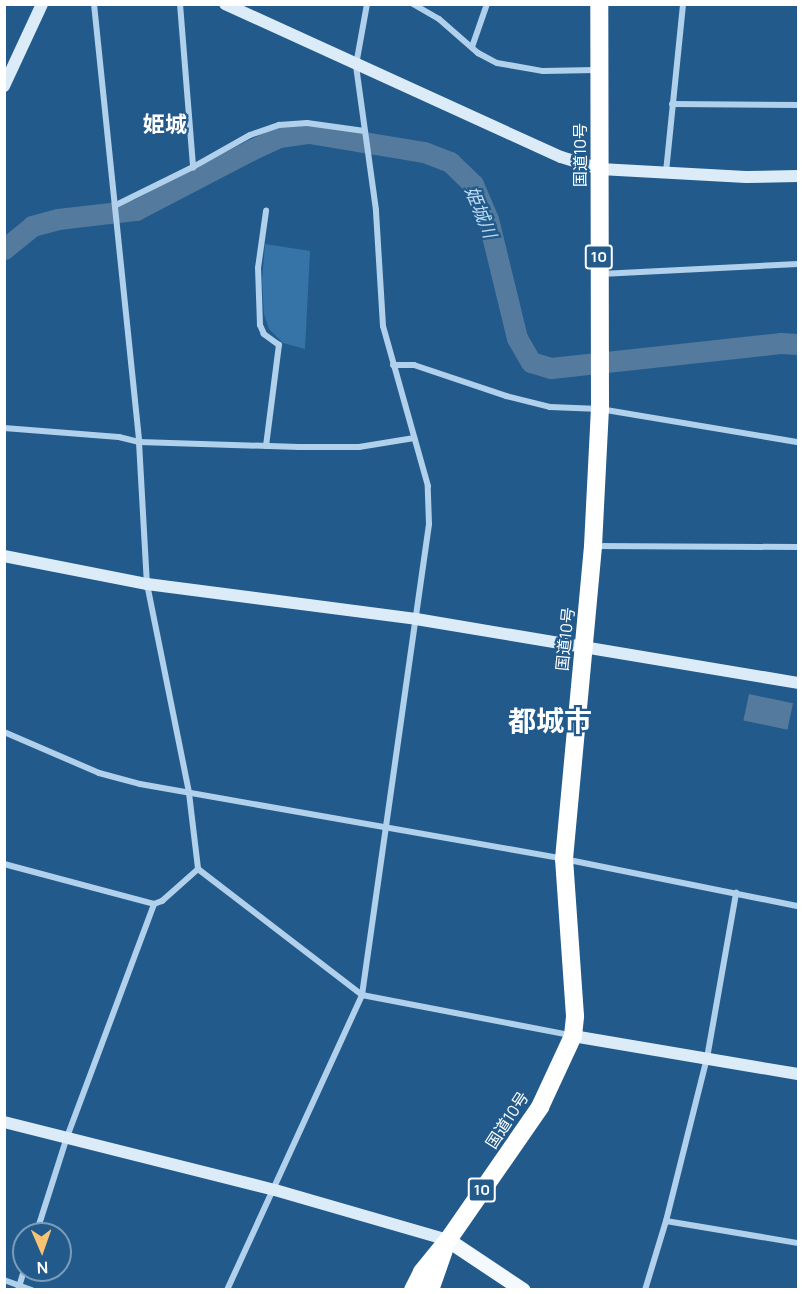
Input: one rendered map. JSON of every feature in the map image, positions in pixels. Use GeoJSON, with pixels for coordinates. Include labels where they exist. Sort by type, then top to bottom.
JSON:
{"type":"FeatureCollection","features":[{"type":"Feature","properties":{"kind":"highway","name":"国道10号"},"geometry":{"type":"LineString","coordinates":[[413,1290],[422,1272],[448,1240],[540,1107],[573,1036],[575,1016],[564,858],[593,546],[600,409],[600,4]]}},
{"type":"Feature","properties":{"kind":"highway","name":"国道10号"},"geometry":{"type":"LineString","coordinates":[[430,1290],[448,1240]]}},
{"type":"Feature","properties":{"kind":"main road"},"geometry":{"type":"LineString","coordinates":[[448,1240],[523,1290]]}},
{"type":"Feature","properties":{"kind":"street"},"geometry":{"type":"LineString","coordinates":[[4,86],[42,4]]}},
{"type":"Feature","properties":{"kind":"street"},"geometry":{"type":"LineString","coordinates":[[94,4],[139,442],[147,584],[189,793],[198,869],[362,995],[573,1036],[798,1074]]}},
{"type":"Feature","properties":{"kind":"street"},"geometry":{"type":"LineString","coordinates":[[180,4],[193,167]]}},
{"type":"Feature","properties":{"kind":"street"},"geometry":{"type":"LineString","coordinates":[[225,4],[561,157],[600,169],[746,177],[798,176]]}},
{"type":"Feature","properties":{"kind":"street"},"geometry":{"type":"LineString","coordinates":[[227,1290],[275,1190],[362,995],[429,524],[428,486],[383,326],[376,210],[356,65],[367,4]]}},
{"type":"Feature","properties":{"kind":"street"},"geometry":{"type":"LineString","coordinates":[[413,4],[439,19],[472,47],[496,63],[543,71],[599,70]]}},
{"type":"Feature","properties":{"kind":"street"},"geometry":{"type":"LineString","coordinates":[[472,47],[487,4]]}},
{"type":"Feature","properties":{"kind":"street"},"geometry":{"type":"LineString","coordinates":[[666,172],[682,4]]}},
{"type":"Feature","properties":{"kind":"street"},"geometry":{"type":"LineString","coordinates":[[672,104],[798,105]]}},
{"type":"Feature","properties":{"kind":"street"},"geometry":{"type":"LineString","coordinates":[[116,205],[193,167],[250,135],[279,125],[307,123],[364,132]]}},
{"type":"Feature","properties":{"kind":"street"},"geometry":{"type":"LineString","coordinates":[[266,211],[258,268],[260,325],[264,334],[279,345],[266,446]]}},
{"type":"Feature","properties":{"kind":"street"},"geometry":{"type":"LineString","coordinates":[[599,274],[798,264]]}},
{"type":"Feature","properties":{"kind":"street"},"geometry":{"type":"LineString","coordinates":[[393,365],[414,365],[506,396],[550,407],[600,409],[798,442]]}},
{"type":"Feature","properties":{"kind":"street"},"geometry":{"type":"LineString","coordinates":[[4,428],[119,437],[139,442],[266,446],[359,447],[414,438]]}},
{"type":"Feature","properties":{"kind":"street"},"geometry":{"type":"LineString","coordinates":[[593,546],[798,547]]}},
{"type":"Feature","properties":{"kind":"street"},"geometry":{"type":"LineString","coordinates":[[4,556],[147,584],[416,618],[798,683]]}},
{"type":"Feature","properties":{"kind":"street"},"geometry":{"type":"LineString","coordinates":[[4,732],[99,773],[189,793],[564,858],[798,906]]}},
{"type":"Feature","properties":{"kind":"street"},"geometry":{"type":"LineString","coordinates":[[4,864],[154,904]]}},
{"type":"Feature","properties":{"kind":"street"},"geometry":{"type":"LineString","coordinates":[[40,1222],[68,1137],[154,904],[198,869]]}},
{"type":"Feature","properties":{"kind":"street"},"geometry":{"type":"LineString","coordinates":[[645,1290],[666,1221],[707,1058],[736,893]]}},
{"type":"Feature","properties":{"kind":"street"},"geometry":{"type":"LineString","coordinates":[[4,1122],[275,1190],[448,1240]]}},
{"type":"Feature","properties":{"kind":"street"},"geometry":{"type":"LineString","coordinates":[[666,1221],[798,1243]]}},
{"type":"Feature","properties":{"kind":"street"},"geometry":{"type":"LineString","coordinates":[[4,1280],[32,1290]]}},
{"type":"Feature","properties":{"kind":"shaded area"},"geometry":{"type":"Polygon","coordinates":[[[265,244],[310,251],[305,349],[283,343],[269,329],[264,314],[262,281],[265,244]]]}},
{"type":"Feature","properties":{"kind":"shaded area"},"geometry":{"type":"Polygon","coordinates":[[[749,694],[793,703],[787,730],[743,720],[749,694]]]}},
{"type":"Feature","properties":{"kind":"waterway","name":"姫城川"},"geometry":{"type":"LineString","coordinates":[[4,249],[32,226],[58,219],[136,210],[279,137],[309,133],[424,152],[450,162],[473,184],[488,219],[517,338],[531,362],[551,368],[780,343],[798,344]]}},
{"type":"Feature","properties":{"kind":"district","name":"姫城"},"geometry":{"type":"Point","coordinates":[165,125]}},
{"type":"Feature","properties":{"kind":"district","name":"都城市"},"geometry":{"type":"Point","coordinates":[550,720]}}]}
